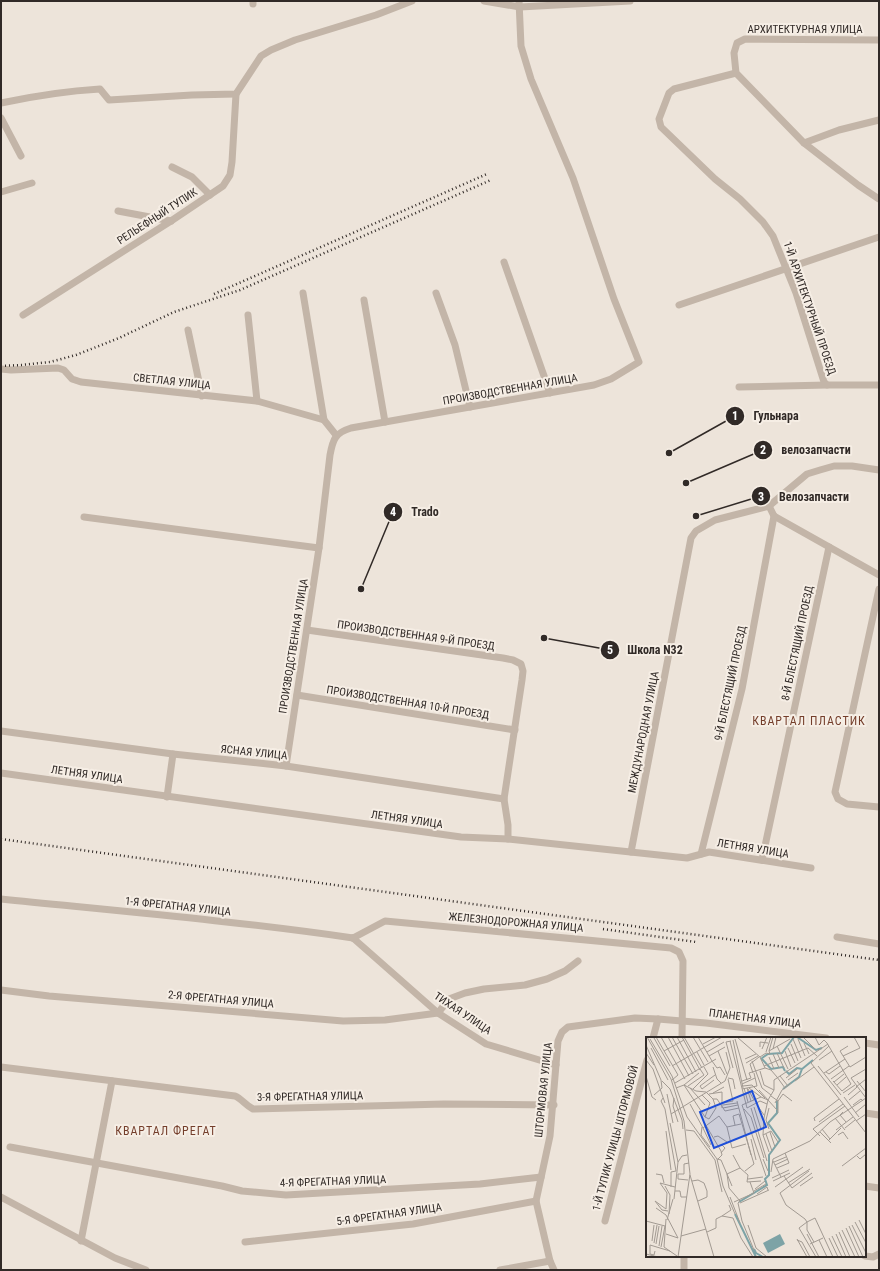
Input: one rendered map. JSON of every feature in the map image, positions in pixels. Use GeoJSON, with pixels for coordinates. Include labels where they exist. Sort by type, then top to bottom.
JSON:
{"type":"FeatureCollection","features":[{"type":"Feature","properties":{"kind":"street"},"geometry":{"type":"LineString","coordinates":[[1,104],[39,95],[70,90],[93,89],[100,89],[109,100],[236,94],[261,56],[271,50],[295,40],[376,15],[412,1]]}},
{"type":"Feature","properties":{"kind":"street"},"geometry":{"type":"LineString","coordinates":[[484,1],[519,4],[630,1]]}},
{"type":"Feature","properties":{"kind":"street","name":"ПРОИЗВОДСТВЕННАЯ УЛИЦА"},"geometry":{"type":"LineString","coordinates":[[286,766],[319,548],[330,454],[336,435],[351,428],[594,385],[611,379],[639,362],[614,299],[572,178],[531,79],[521,46],[519,4]]}},
{"type":"Feature","properties":{"kind":"street","name":"АРХИТЕКТУРНАЯ УЛИЦА"},"geometry":{"type":"LineString","coordinates":[[736,73],[734,53],[737,44],[745,39],[879,40]]}},
{"type":"Feature","properties":{"kind":"street"},"geometry":{"type":"LineString","coordinates":[[736,73],[804,143],[858,185],[879,199]]}},
{"type":"Feature","properties":{"kind":"street","name":"1-Й АРХИТЕКТУРНЫЙ ПРОЕЗД"},"geometry":{"type":"LineString","coordinates":[[736,73],[674,89],[669,93],[659,119],[661,128],[715,179],[740,199],[763,222],[773,236],[787,268],[812,341],[824,382],[827,385]]}},
{"type":"Feature","properties":{"kind":"street","name":"РЕЛЬЕФНЫЙ ТУПИК"},"geometry":{"type":"LineString","coordinates":[[23,315],[223,186],[230,175],[232,162],[236,94]]}},
{"type":"Feature","properties":{"kind":"street"},"geometry":{"type":"LineString","coordinates":[[1,118],[21,156]]}},
{"type":"Feature","properties":{"kind":"street"},"geometry":{"type":"LineString","coordinates":[[804,143],[839,130],[879,120]]}},
{"type":"Feature","properties":{"kind":"street"},"geometry":{"type":"LineString","coordinates":[[172,167],[192,177],[210,195]]}},
{"type":"Feature","properties":{"kind":"street"},"geometry":{"type":"LineString","coordinates":[[1,192],[32,183]]}},
{"type":"Feature","properties":{"kind":"street"},"geometry":{"type":"LineString","coordinates":[[118,211],[171,220]]}},
{"type":"Feature","properties":{"kind":"street"},"geometry":{"type":"LineString","coordinates":[[679,305],[860,245],[879,237]]}},
{"type":"Feature","properties":{"kind":"street"},"geometry":{"type":"LineString","coordinates":[[504,262],[550,394]]}},
{"type":"Feature","properties":{"kind":"street"},"geometry":{"type":"LineString","coordinates":[[304,293],[324,420],[336,435]]}},
{"type":"Feature","properties":{"kind":"street"},"geometry":{"type":"LineString","coordinates":[[436,293],[455,345],[470,407]]}},
{"type":"Feature","properties":{"kind":"street"},"geometry":{"type":"LineString","coordinates":[[364,300],[384,422]]}},
{"type":"Feature","properties":{"kind":"street"},"geometry":{"type":"LineString","coordinates":[[248,315],[257,401]]}},
{"type":"Feature","properties":{"kind":"street"},"geometry":{"type":"LineString","coordinates":[[188,330],[202,396]]}},
{"type":"Feature","properties":{"kind":"street","name":"СВЕТЛАЯ УЛИЦА"},"geometry":{"type":"LineString","coordinates":[[1,369],[58,368],[64,370],[72,379],[81,382],[257,401],[324,420]]}},
{"type":"Feature","properties":{"kind":"street","name":"1-Й АРХИТЕКТУРНЫЙ ПРОЕЗД"},"geometry":{"type":"LineString","coordinates":[[739,387],[879,385]]}},
{"type":"Feature","properties":{"kind":"street","name":"МЕЖДУНАРОДНАЯ УЛИЦА"},"geometry":{"type":"LineString","coordinates":[[631,852],[691,538],[696,531],[715,520],[769,506],[807,474],[840,466],[879,470]]}},
{"type":"Feature","properties":{"kind":"street"},"geometry":{"type":"LineString","coordinates":[[769,506],[774,516],[879,575]]}},
{"type":"Feature","properties":{"kind":"street","name":"9-Й БЛЕСТЯЩИЙ ПРОЕЗД"},"geometry":{"type":"LineString","coordinates":[[701,854],[742,689],[774,516]]}},
{"type":"Feature","properties":{"kind":"street"},"geometry":{"type":"LineString","coordinates":[[84,517],[319,548]]}},
{"type":"Feature","properties":{"kind":"street","name":"8-Й БЛЕСТЯЩИЙ ПРОЕЗД"},"geometry":{"type":"LineString","coordinates":[[762,860],[829,547]]}},
{"type":"Feature","properties":{"kind":"street"},"geometry":{"type":"LineString","coordinates":[[879,589],[835,792],[838,799],[847,804],[879,807]]}},
{"type":"Feature","properties":{"kind":"street","name":"ПРОИЗВОДСТВЕННАЯ 9-Й ПРОЕЗД"},"geometry":{"type":"LineString","coordinates":[[307,630],[513,660],[521,664],[523,672],[515,730]]}},
{"type":"Feature","properties":{"kind":"street","name":"ПРОИЗВОДСТВЕННАЯ 10-Й ПРОЕЗД"},"geometry":{"type":"LineString","coordinates":[[297,695],[515,730]]}},
{"type":"Feature","properties":{"kind":"street"},"geometry":{"type":"LineString","coordinates":[[508,839],[508,825],[504,799],[515,730]]}},
{"type":"Feature","properties":{"kind":"street","name":"ЯСНАЯ УЛИЦА"},"geometry":{"type":"LineString","coordinates":[[1,731],[173,754],[286,766],[504,799]]}},
{"type":"Feature","properties":{"kind":"street"},"geometry":{"type":"LineString","coordinates":[[168,797],[173,754]]}},
{"type":"Feature","properties":{"kind":"street","name":"ЛЕТНЯЯ УЛИЦА"},"geometry":{"type":"LineString","coordinates":[[1,773],[468,838],[508,839],[687,858],[709,852],[811,868]]}},
{"type":"Feature","properties":{"kind":"street","name":"1-Я ФРЕГАТНАЯ УЛИЦА"},"geometry":{"type":"LineString","coordinates":[[1,899],[188,917],[353,938]]}},
{"type":"Feature","properties":{"kind":"street","name":"ЖЕЛЕЗНОДОРОЖНАЯ УЛИЦА"},"geometry":{"type":"LineString","coordinates":[[353,938],[385,921],[671,948],[680,952],[683,961],[681,1022]]}},
{"type":"Feature","properties":{"kind":"street"},"geometry":{"type":"LineString","coordinates":[[837,937],[879,944]]}},
{"type":"Feature","properties":{"kind":"street","name":"ТИХАЯ УЛИЦА"},"geometry":{"type":"LineString","coordinates":[[353,938],[438,1013],[486,1044],[556,1065]]}},
{"type":"Feature","properties":{"kind":"street"},"geometry":{"type":"LineString","coordinates":[[438,1013],[449,999],[465,993],[484,989],[525,985],[547,979],[559,974],[578,961]]}},
{"type":"Feature","properties":{"kind":"street","name":"2-Я ФРЕГАТНАЯ УЛИЦА"},"geometry":{"type":"LineString","coordinates":[[1,990],[49,996],[342,1021],[385,1020],[438,1013]]}},
{"type":"Feature","properties":{"kind":"street","name":"ШТОРМОВАЯ УЛИЦА"},"geometry":{"type":"LineString","coordinates":[[554,1270],[550,1261],[536,1202],[550,1136],[554,1105],[558,1041],[562,1032],[568,1027],[634,1018],[681,1022]]}},
{"type":"Feature","properties":{"kind":"street"},"geometry":{"type":"LineString","coordinates":[[653,1037],[658,1019]]}},
{"type":"Feature","properties":{"kind":"street"},"geometry":{"type":"LineString","coordinates":[[681,1022],[682,1037]]}},
{"type":"Feature","properties":{"kind":"street","name":"ПЛАНЕТНАЯ УЛИЦА"},"geometry":{"type":"LineString","coordinates":[[681,1022],[706,1023],[818,1037]]}},
{"type":"Feature","properties":{"kind":"street"},"geometry":{"type":"LineString","coordinates":[[866,1043],[879,1045]]}},
{"type":"Feature","properties":{"kind":"street","name":"1-Й ТУПИК УЛИЦЫ ШТОРМОВОЙ"},"geometry":{"type":"LineString","coordinates":[[605,1221],[646,1064]]}},
{"type":"Feature","properties":{"kind":"street","name":"3-Я ФРЕГАТНАЯ УЛИЦА"},"geometry":{"type":"LineString","coordinates":[[1,1067],[235,1096],[242,1099],[246,1106],[253,1109],[444,1104],[554,1105]]}},
{"type":"Feature","properties":{"kind":"street"},"geometry":{"type":"LineString","coordinates":[[81,1241],[112,1081]]}},
{"type":"Feature","properties":{"kind":"street"},"geometry":{"type":"LineString","coordinates":[[866,1113],[879,1115]]}},
{"type":"Feature","properties":{"kind":"street","name":"4-Я ФРЕГАТНАЯ УЛИЦА"},"geometry":{"type":"LineString","coordinates":[[10,1147],[242,1191],[286,1195],[480,1184],[541,1177]]}},
{"type":"Feature","properties":{"kind":"street"},"geometry":{"type":"LineString","coordinates":[[866,1186],[879,1188]]}},
{"type":"Feature","properties":{"kind":"street"},"geometry":{"type":"LineString","coordinates":[[1,1197],[81,1241],[115,1258],[146,1270]]}},
{"type":"Feature","properties":{"kind":"street","name":"5-Я ФРЕГАТНАЯ УЛИЦА"},"geometry":{"type":"LineString","coordinates":[[245,1242],[413,1224],[536,1202]]}},
{"type":"Feature","properties":{"kind":"street"},"geometry":{"type":"LineString","coordinates":[[866,1256],[874,1257],[879,1254]]}},
{"type":"Feature","properties":{"kind":"street"},"geometry":{"type":"LineString","coordinates":[[684,1257],[684,1270]]}},
{"type":"Feature","properties":{"kind":"street"},"geometry":{"type":"LineString","coordinates":[[500,1270],[550,1261]]}},
{"type":"Feature","properties":{"kind":"railway"},"geometry":{"type":"LineString","coordinates":[[214,294],[487,174]]}},
{"type":"Feature","properties":{"kind":"railway"},"geometry":{"type":"LineString","coordinates":[[1,366],[50,362],[76,355],[119,338],[174,312],[240,290],[491,180]]}},
{"type":"Feature","properties":{"kind":"railway"},"geometry":{"type":"LineString","coordinates":[[1,839],[879,960]]}},
{"type":"Feature","properties":{"kind":"railway"},"geometry":{"type":"LineString","coordinates":[[603,929],[696,942]]}},
{"type":"Feature","properties":{"kind":"place","name":"Гульнара"},"geometry":{"type":"Point","coordinates":[669,453]}},
{"type":"Feature","properties":{"kind":"place","name":"велозапчасти"},"geometry":{"type":"Point","coordinates":[686,483]}},
{"type":"Feature","properties":{"kind":"place","name":"Велозапчасти"},"geometry":{"type":"Point","coordinates":[696,516]}},
{"type":"Feature","properties":{"kind":"place","name":"Trado"},"geometry":{"type":"Point","coordinates":[361,589]}},
{"type":"Feature","properties":{"kind":"place","name":"Школа N32"},"geometry":{"type":"Point","coordinates":[544,638]}},
{"type":"Feature","properties":{"kind":"district","name":"КВАРТАЛ ПЛАСТИК"},"geometry":{"type":"Point","coordinates":[809,721]}},
{"type":"Feature","properties":{"kind":"district","name":"КВАРТАЛ ФРЕГАТ"},"geometry":{"type":"Point","coordinates":[166,1131]}}]}
